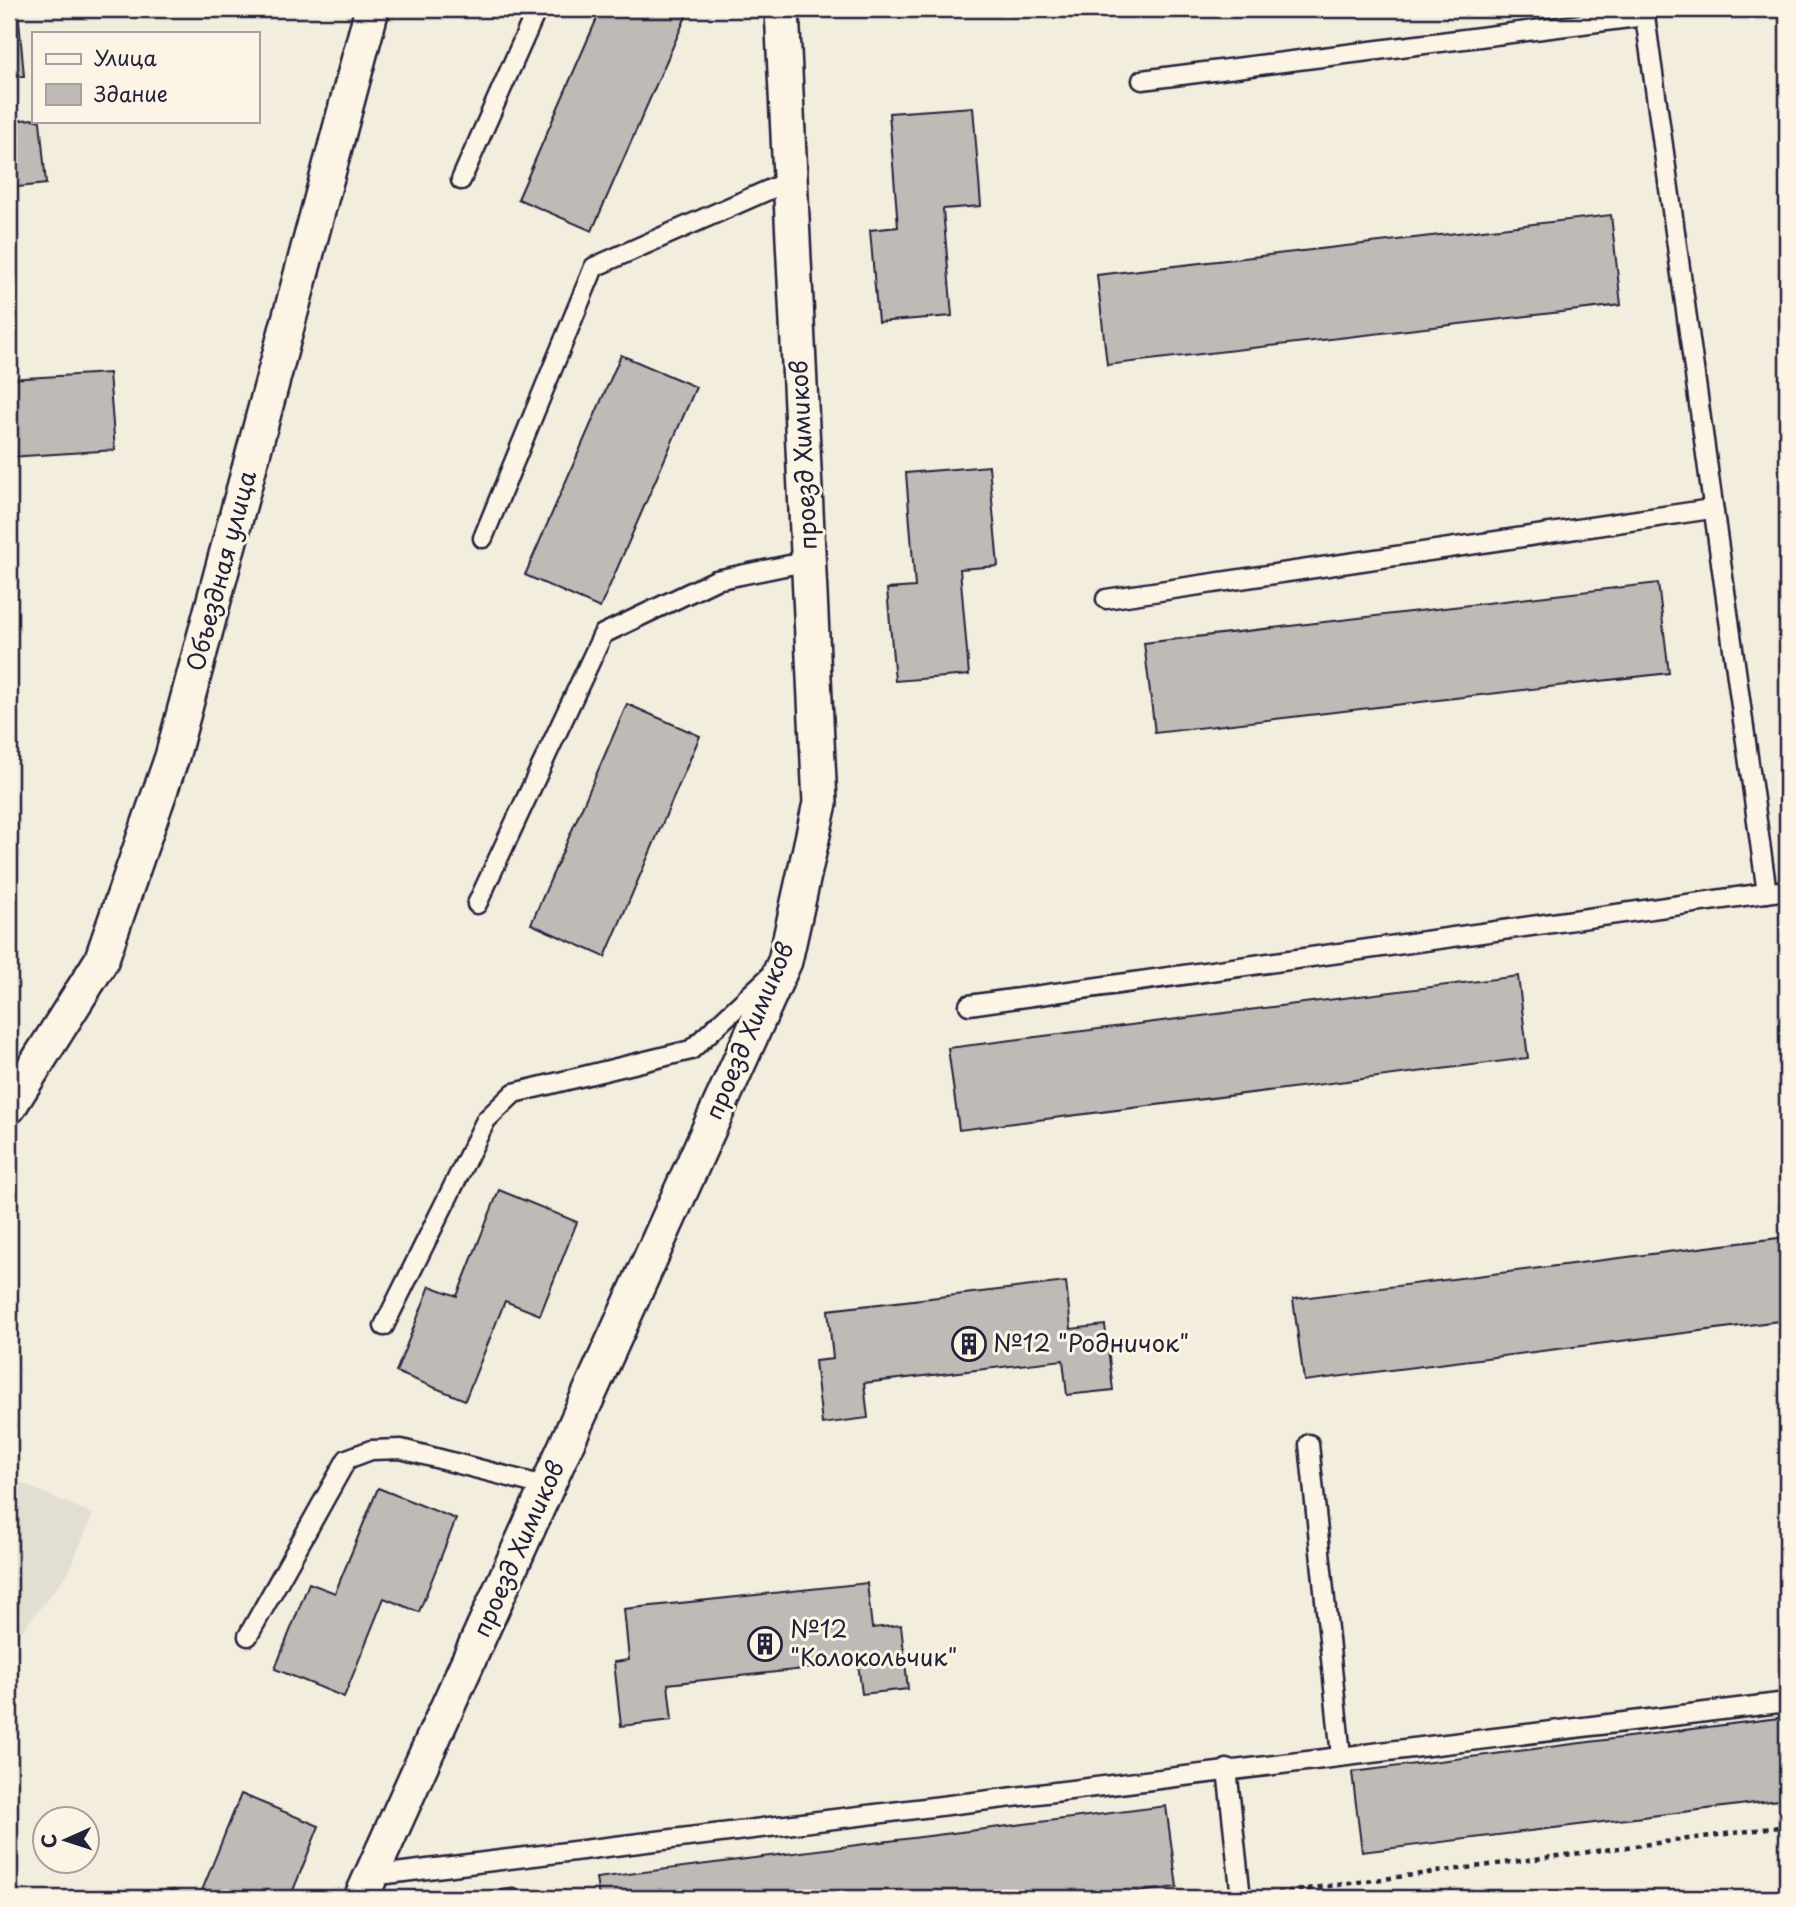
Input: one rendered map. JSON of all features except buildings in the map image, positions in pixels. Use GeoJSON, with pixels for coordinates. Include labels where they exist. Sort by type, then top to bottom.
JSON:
{"type":"FeatureCollection","features":[{"type":"Feature","properties":{"kind":"street","name":"Объездная улица"},"geometry":{"type":"LineString","coordinates":[[9,1107],[101,961],[172,758],[372,9]]}},
{"type":"Feature","properties":{"kind":"street","name":"проезд Химиков"},"geometry":{"type":"LineString","coordinates":[[366,1887],[785,961],[820,803],[782,9]]}},
{"type":"Feature","properties":{"kind":"lane"},"geometry":{"type":"LineString","coordinates":[[461,180],[537,9]]}},
{"type":"Feature","properties":{"kind":"lane"},"geometry":{"type":"LineString","coordinates":[[1142,80],[1644,12],[1711,509],[1767,893]]}},
{"type":"Feature","properties":{"kind":"lane"},"geometry":{"type":"LineString","coordinates":[[483,538],[594,267],[791,180]]}},
{"type":"Feature","properties":{"kind":"lane"},"geometry":{"type":"LineString","coordinates":[[1106,599],[1711,509]]}},
{"type":"Feature","properties":{"kind":"lane"},"geometry":{"type":"LineString","coordinates":[[477,904],[603,634],[716,580],[809,561]]}},
{"type":"Feature","properties":{"kind":"lane"},"geometry":{"type":"LineString","coordinates":[[969,1005],[1787,890]]}},
{"type":"Feature","properties":{"kind":"lane"},"geometry":{"type":"LineString","coordinates":[[384,1325],[486,1120],[514,1093],[691,1049],[785,961]]}},
{"type":"Feature","properties":{"kind":"lane"},"geometry":{"type":"LineString","coordinates":[[1309,1444],[1340,1756]]}},
{"type":"Feature","properties":{"kind":"lane"},"geometry":{"type":"LineString","coordinates":[[248,1636],[347,1460],[371,1450],[401,1449],[548,1487]]}},
{"type":"Feature","properties":{"kind":"lane"},"geometry":{"type":"LineString","coordinates":[[366,1887],[1227,1769],[1787,1702]]}},
{"type":"Feature","properties":{"kind":"lane"},"geometry":{"type":"LineString","coordinates":[[1227,1769],[1241,1898]]}},
{"type":"Feature","properties":{"kind":"path"},"geometry":{"type":"LineString","coordinates":[[1241,1898],[1787,1826]]}},
{"type":"Feature","properties":{"kind":"shaded area"},"geometry":{"type":"Polygon","coordinates":[[[9,1478],[93,1514],[68,1573],[9,1647],[9,1478]]]}},
{"type":"Feature","properties":{"kind":"place","name":"№12 \"Родничок\""},"geometry":{"type":"Point","coordinates":[969,1344]}},
{"type":"Feature","properties":{"kind":"place","name":"№12 \"Колокольчик\""},"geometry":{"type":"Point","coordinates":[765,1644]}}]}
